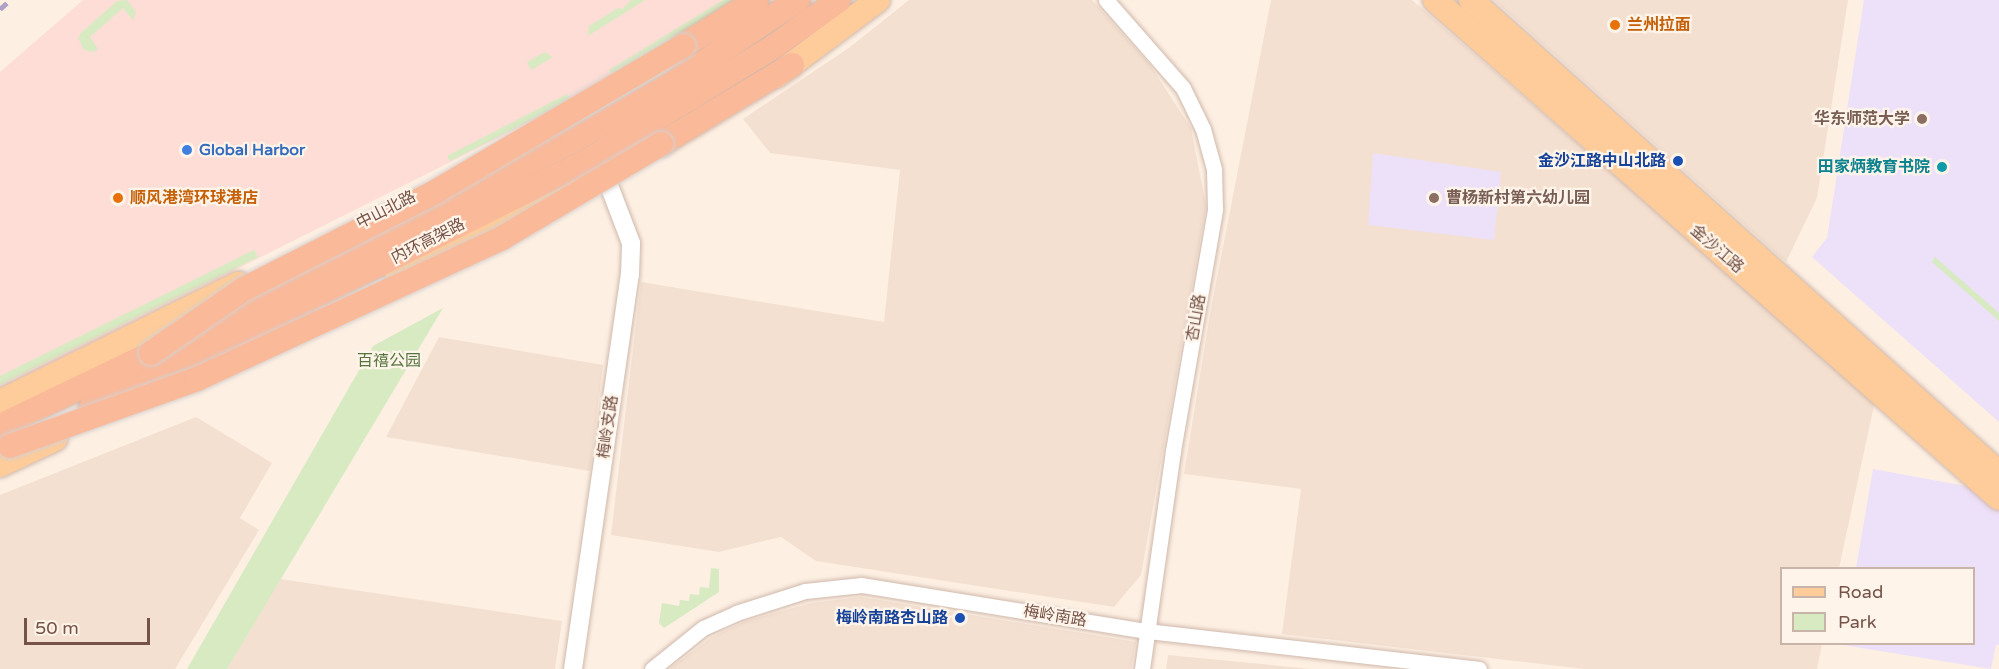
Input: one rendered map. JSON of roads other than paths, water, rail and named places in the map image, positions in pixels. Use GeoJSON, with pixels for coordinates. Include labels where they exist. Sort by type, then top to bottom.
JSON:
{"type":"FeatureCollection","features":[{"type":"Feature","properties":{"kind":"highway"},"geometry":{"type":"LineString","coordinates":[[151,353],[244,289],[435,192],[759,0]]}},
{"type":"Feature","properties":{"kind":"highway","name":"内环高架路"},"geometry":{"type":"LineString","coordinates":[[3,447],[151,353],[384,238],[574,140],[674,82],[798,0]]}},
{"type":"Feature","properties":{"kind":"highway","name":"内环高架路"},"geometry":{"type":"LineString","coordinates":[[3,447],[587,161],[776,45],[839,0]]}},
{"type":"Feature","properties":{"kind":"highway"},"geometry":{"type":"LineString","coordinates":[[3,447],[197,379],[502,238],[792,65]]}},
{"type":"Feature","properties":{"kind":"main road","name":"中山北路"},"geometry":{"type":"LineString","coordinates":[[0,402],[599,102],[759,0]]}},
{"type":"Feature","properties":{"kind":"main road"},"geometry":{"type":"LineString","coordinates":[[188,376],[235,370],[509,246],[610,188],[792,65],[878,0]]}},
{"type":"Feature","properties":{"kind":"main road","name":"金沙江路"},"geometry":{"type":"LineString","coordinates":[[1435,0],[1999,498]]}},
{"type":"Feature","properties":{"kind":"main road","name":"金沙江路"},"geometry":{"type":"LineString","coordinates":[[1471,0],[1999,473]]}},
{"type":"Feature","properties":{"kind":"main road"},"geometry":{"type":"LineString","coordinates":[[3,447],[188,376],[425,260],[622,158],[744,80],[792,65]]}},
{"type":"Feature","properties":{"kind":"street","name":"杏山路"},"geometry":{"type":"LineString","coordinates":[[1106,0],[1183,88],[1203,129],[1214,169],[1215,210],[1173,451],[1142,669]]}},
{"type":"Feature","properties":{"kind":"street","name":"梅岭支路"},"geometry":{"type":"LineString","coordinates":[[573,669],[630,275],[630,243],[610,188]]}},
{"type":"Feature","properties":{"kind":"street","name":"梅岭南路"},"geometry":{"type":"LineString","coordinates":[[652,669],[703,628],[736,613],[805,591],[862,585],[1147,631],[1479,669]]}},
{"type":"Feature","properties":{"kind":"railway"},"geometry":{"type":"LineString","coordinates":[[0,9],[10,0]]}},
{"type":"Feature","properties":{"kind":"place","name":"兰州拉面"},"geometry":{"type":"Point","coordinates":[1615,25]}},
{"type":"Feature","properties":{"kind":"place","name":"华东师范大学"},"geometry":{"type":"Point","coordinates":[1922,119]}},
{"type":"Feature","properties":{"kind":"place","name":"Global Harbor"},"geometry":{"type":"Point","coordinates":[187,150]}},
{"type":"Feature","properties":{"kind":"place","name":"金沙江路中山北路"},"geometry":{"type":"Point","coordinates":[1678,161]}},
{"type":"Feature","properties":{"kind":"place","name":"田家炳教育书院"},"geometry":{"type":"Point","coordinates":[1942,167]}},
{"type":"Feature","properties":{"kind":"place","name":"顺风港湾环球港店"},"geometry":{"type":"Point","coordinates":[118,198]}},
{"type":"Feature","properties":{"kind":"place","name":"曹杨新村第六幼儿园"},"geometry":{"type":"Point","coordinates":[1434,198]}},
{"type":"Feature","properties":{"kind":"place","name":"梅岭南路杏山路"},"geometry":{"type":"Point","coordinates":[960,618]}},
{"type":"Feature","properties":{"kind":"park label","name":"百禧公园"},"geometry":{"type":"Point","coordinates":[389,361]}}]}
